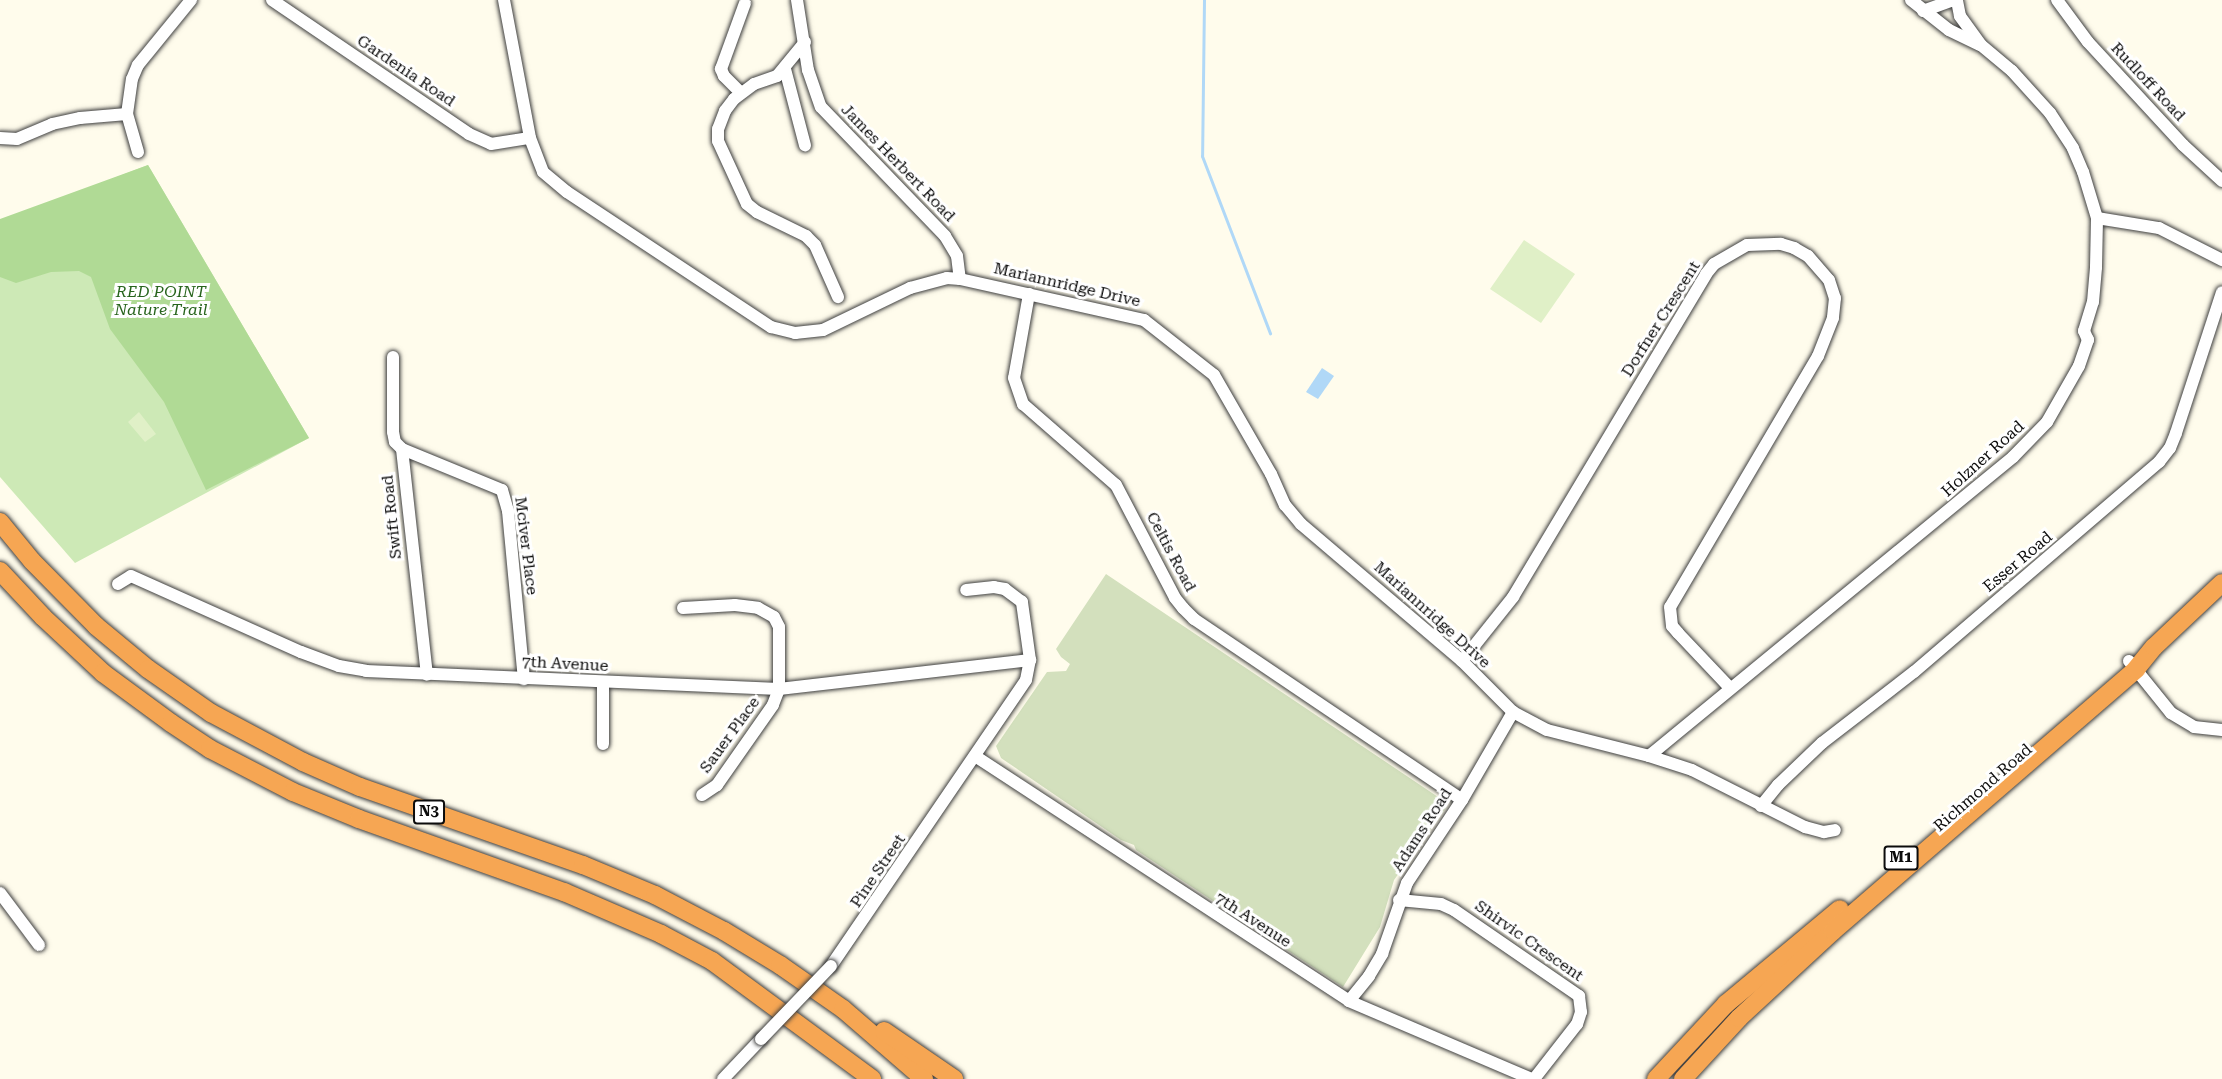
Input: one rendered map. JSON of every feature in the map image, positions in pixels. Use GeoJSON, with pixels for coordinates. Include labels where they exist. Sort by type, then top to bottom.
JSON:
{"type":"FeatureCollection","features":[{"type":"Feature","properties":{"kind":"highway","name":"N3"},"geometry":{"type":"LineString","coordinates":[[0,522],[32,561],[96,626],[183,695],[257,740],[360,787],[584,865],[656,895],[724,931],[780,965],[843,1009],[924,1079]]}},
{"type":"Feature","properties":{"kind":"highway","name":"N3"},"geometry":{"type":"LineString","coordinates":[[0,571],[42,617],[96,666],[134,697],[210,749],[293,792],[359,819],[564,892],[633,920],[712,961],[819,1037],[872,1079]]}},
{"type":"Feature","properties":{"kind":"highway","name":"Richmond Road"},"geometry":{"type":"LineString","coordinates":[[1656,1079],[1726,1004],[2154,647],[2222,583]]}},
{"type":"Feature","properties":{"kind":"highway","name":"Richmond Road"},"geometry":{"type":"LineString","coordinates":[[1683,1079],[1739,1018],[1833,931],[2132,665]]}},
{"type":"Feature","properties":{"kind":"highway"},"geometry":{"type":"LineString","coordinates":[[843,1009],[876,1025],[954,1079]]}},
{"type":"Feature","properties":{"kind":"highway"},"geometry":{"type":"LineString","coordinates":[[819,1037],[826,1053],[855,1079]]}},
{"type":"Feature","properties":{"kind":"street"},"geometry":{"type":"LineString","coordinates":[[138,152],[127,114],[132,79],[138,65],[191,0]]}},
{"type":"Feature","properties":{"kind":"street","name":"Gardenia Road"},"geometry":{"type":"LineString","coordinates":[[272,0],[469,134],[491,144],[530,138]]}},
{"type":"Feature","properties":{"kind":"street","name":"Mariannridge Drive"},"geometry":{"type":"LineString","coordinates":[[504,0],[530,138],[537,160],[551,180],[783,332],[808,333],[823,330],[910,288],[935,280],[960,279],[1144,320],[1214,375],[1228,396],[1285,505],[1301,524],[1462,661],[1513,712],[1547,730],[1649,756],[1692,770],[1761,806],[1814,830],[1835,830]]}},
{"type":"Feature","properties":{"kind":"street","name":"James Herbert Road"},"geometry":{"type":"LineString","coordinates":[[797,0],[813,88],[821,107],[945,236],[957,256],[960,279]]}},
{"type":"Feature","properties":{"kind":"street"},"geometry":{"type":"LineString","coordinates":[[1911,0],[1962,38],[1981,45]]}},
{"type":"Feature","properties":{"kind":"street","name":"Holzner Road"},"geometry":{"type":"LineString","coordinates":[[1649,756],[2005,465],[2047,422],[2073,381],[2088,340],[2084,331],[2093,302],[2097,218],[2073,148],[2050,113],[2012,71],[1981,45],[1960,16],[1955,0],[1941,7],[1923,11]]}},
{"type":"Feature","properties":{"kind":"street","name":"Rudloff Road"},"geometry":{"type":"LineString","coordinates":[[2056,0],[2088,42],[2183,144],[2222,180]]}},
{"type":"Feature","properties":{"kind":"street"},"geometry":{"type":"LineString","coordinates":[[740,92],[724,76],[722,69],[745,3]]}},
{"type":"Feature","properties":{"kind":"street"},"geometry":{"type":"LineString","coordinates":[[805,42],[777,76],[740,92],[724,111],[718,129],[718,141],[747,204],[757,212],[806,236],[815,245],[838,297]]}},
{"type":"Feature","properties":{"kind":"street"},"geometry":{"type":"LineString","coordinates":[[785,69],[805,145]]}},
{"type":"Feature","properties":{"kind":"street"},"geometry":{"type":"LineString","coordinates":[[0,138],[17,139],[52,124],[80,118],[127,114]]}},
{"type":"Feature","properties":{"kind":"street"},"geometry":{"type":"LineString","coordinates":[[2097,218],[2159,228],[2222,260]]}},
{"type":"Feature","properties":{"kind":"street","name":"Dorfner Crescent"},"geometry":{"type":"LineString","coordinates":[[1462,661],[1513,597],[1706,274],[1714,264],[1747,245],[1781,244],[1794,248],[1820,267],[1829,280],[1835,298],[1833,318],[1818,356],[1670,607],[1672,626],[1730,688]]}},
{"type":"Feature","properties":{"kind":"street","name":"Esser Road"},"geometry":{"type":"LineString","coordinates":[[1761,806],[1778,785],[1822,743],[1914,672],[2159,462],[2170,448],[2176,433],[2222,292]]}},
{"type":"Feature","properties":{"kind":"street","name":"Celtis Road"},"geometry":{"type":"LineString","coordinates":[[1029,294],[1014,378],[1023,404],[1116,485],[1175,598],[1183,608],[1194,619],[1462,800]]}},
{"type":"Feature","properties":{"kind":"street","name":"Swift Road"},"geometry":{"type":"LineString","coordinates":[[393,357],[393,432],[395,442],[402,449],[427,675]]}},
{"type":"Feature","properties":{"kind":"street","name":"Mciver Place"},"geometry":{"type":"LineString","coordinates":[[402,449],[502,490],[508,511],[524,679]]}},
{"type":"Feature","properties":{"kind":"street","name":"7th Avenue"},"geometry":{"type":"LineString","coordinates":[[118,584],[131,576],[152,583],[301,652],[339,666],[366,671],[779,689],[1030,660]]}},
{"type":"Feature","properties":{"kind":"street"},"geometry":{"type":"LineString","coordinates":[[966,590],[994,587],[1019,597],[1026,616],[1030,660]]}},
{"type":"Feature","properties":{"kind":"street"},"geometry":{"type":"LineString","coordinates":[[682,608],[735,605],[758,608],[774,617],[779,636],[779,689]]}},
{"type":"Feature","properties":{"kind":"street","name":"Pine Street"},"geometry":{"type":"LineString","coordinates":[[723,1079],[831,966],[1021,688],[1029,671],[1030,660]]}},
{"type":"Feature","properties":{"kind":"street"},"geometry":{"type":"LineString","coordinates":[[1005,662],[1017,673],[1021,688]]}},
{"type":"Feature","properties":{"kind":"street"},"geometry":{"type":"LineString","coordinates":[[2132,665],[2171,713],[2194,727],[2222,730]]}},
{"type":"Feature","properties":{"kind":"street"},"geometry":{"type":"LineString","coordinates":[[603,682],[603,744]]}},
{"type":"Feature","properties":{"kind":"street","name":"Sauer Place"},"geometry":{"type":"LineString","coordinates":[[702,795],[717,785],[773,705],[779,689]]}},
{"type":"Feature","properties":{"kind":"street","name":"Adams Road"},"geometry":{"type":"LineString","coordinates":[[1349,1001],[1369,976],[1382,954],[1399,900],[1407,883],[1462,800],[1513,712]]}},
{"type":"Feature","properties":{"kind":"street","name":"7th Avenue"},"geometry":{"type":"LineString","coordinates":[[975,756],[1349,1001],[1533,1079]]}},
{"type":"Feature","properties":{"kind":"street"},"geometry":{"type":"LineString","coordinates":[[0,892],[39,945]]}},
{"type":"Feature","properties":{"kind":"street","name":"Shirvic Crescent"},"geometry":{"type":"LineString","coordinates":[[1399,900],[1442,904],[1454,910],[1579,996],[1581,1012],[1577,1024],[1533,1079]]}},
{"type":"Feature","properties":{"kind":"green space"},"geometry":{"type":"Polygon","coordinates":[[[148,165],[309,438],[75,563],[0,477],[0,222],[148,165]]]}},
{"type":"Feature","properties":{"kind":"green space","name":"RED POINT Nature Trail"},"geometry":{"type":"Polygon","coordinates":[[[148,165],[309,438],[206,490],[164,402],[110,329],[91,277],[79,271],[51,272],[16,283],[0,277],[0,219],[148,165]]]}},
{"type":"Feature","properties":{"kind":"green space"},"geometry":{"type":"Polygon","coordinates":[[[1524,240],[1575,274],[1541,323],[1490,289],[1524,240]]]}},
{"type":"Feature","properties":{"kind":"green space"},"geometry":{"type":"Polygon","coordinates":[[[139,412],[156,434],[145,442],[128,422],[139,412]]]}},
{"type":"Feature","properties":{"kind":"green space"},"geometry":{"type":"Polygon","coordinates":[[[1106,574],[1438,797],[1446,808],[1394,880],[1380,927],[1343,987],[1001,758],[996,746],[1047,672],[1066,671],[1070,664],[1061,657],[1056,649],[1106,574]]]}},
{"type":"Feature","properties":{"kind":"water"},"geometry":{"type":"Polygon","coordinates":[[[1322,368],[1334,376],[1318,399],[1306,392],[1322,368]]]}},
{"type":"Feature","properties":{"kind":"waterway"},"geometry":{"type":"LineString","coordinates":[[1204,0],[1202,156],[1270,333]]}}]}
